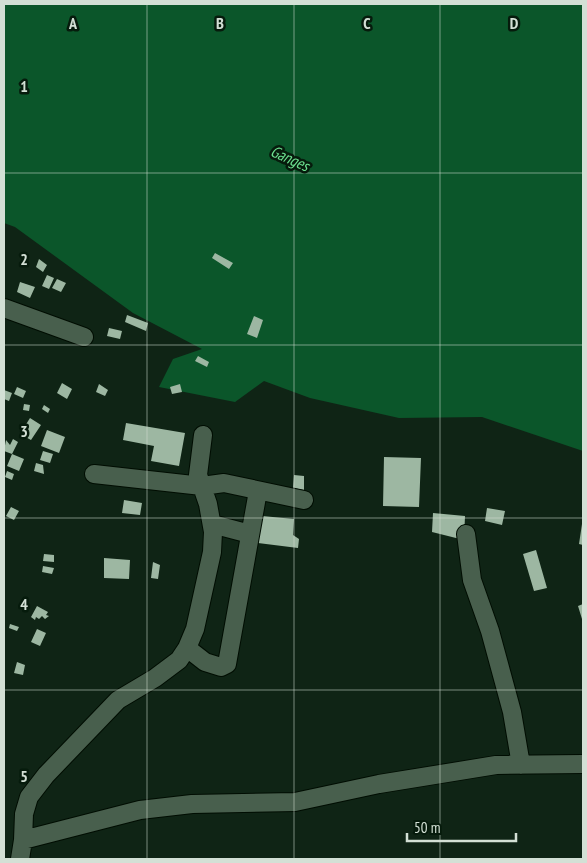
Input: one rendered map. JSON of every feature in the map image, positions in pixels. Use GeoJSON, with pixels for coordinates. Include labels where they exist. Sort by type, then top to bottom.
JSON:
{"type":"FeatureCollection","features":[{"type":"Feature","properties":{"kind":"street"},"geometry":{"type":"LineString","coordinates":[[4,308],[9,308],[84,337]]}},
{"type":"Feature","properties":{"kind":"street"},"geometry":{"type":"LineString","coordinates":[[20,859],[24,814],[29,797],[46,775],[118,700],[155,678],[178,660],[187,648],[195,629],[212,552],[212,524],[198,475],[203,435]]}},
{"type":"Feature","properties":{"kind":"street"},"geometry":{"type":"LineString","coordinates":[[94,474],[202,486],[224,483],[304,500]]}},
{"type":"Feature","properties":{"kind":"street"},"geometry":{"type":"LineString","coordinates":[[187,648],[205,662],[220,668],[227,664],[258,490]]}},
{"type":"Feature","properties":{"kind":"street"},"geometry":{"type":"LineString","coordinates":[[212,524],[250,534]]}},
{"type":"Feature","properties":{"kind":"street"},"geometry":{"type":"LineString","coordinates":[[466,534],[472,580],[490,631],[510,703],[521,765]]}},
{"type":"Feature","properties":{"kind":"street"},"geometry":{"type":"LineString","coordinates":[[23,840],[140,810],[192,804],[296,802],[379,784],[496,765],[583,764]]}},
{"type":"Feature","properties":{"kind":"water","name":"Ganges"},"geometry":{"type":"Polygon","coordinates":[[[4,4],[583,4],[583,451],[482,417],[399,418],[310,398],[264,381],[235,402],[159,387],[173,359],[202,349],[133,313],[15,227],[4,223],[4,4]]]}},
{"type":"Feature","properties":{"kind":"building"},"geometry":{"type":"Polygon","coordinates":[[[215,253],[233,263],[229,269],[212,258],[215,253]]]}},
{"type":"Feature","properties":{"kind":"building"},"geometry":{"type":"Polygon","coordinates":[[[39,259],[47,265],[43,272],[36,267],[39,259]]]}},
{"type":"Feature","properties":{"kind":"building"},"geometry":{"type":"Polygon","coordinates":[[[47,275],[54,278],[49,289],[42,286],[47,275]]]}},
{"type":"Feature","properties":{"kind":"building"},"geometry":{"type":"Polygon","coordinates":[[[57,279],[66,283],[61,292],[52,288],[57,279]]]}},
{"type":"Feature","properties":{"kind":"building"},"geometry":{"type":"Polygon","coordinates":[[[20,282],[35,287],[30,298],[17,292],[20,282]]]}},
{"type":"Feature","properties":{"kind":"building"},"geometry":{"type":"Polygon","coordinates":[[[127,315],[148,323],[146,331],[125,322],[127,315]]]}},
{"type":"Feature","properties":{"kind":"building"},"geometry":{"type":"Polygon","coordinates":[[[254,316],[263,320],[257,338],[247,334],[254,316]]]}},
{"type":"Feature","properties":{"kind":"building"},"geometry":{"type":"Polygon","coordinates":[[[109,328],[122,331],[120,339],[107,336],[109,328]]]}},
{"type":"Feature","properties":{"kind":"building"},"geometry":{"type":"Polygon","coordinates":[[[198,356],[209,362],[207,367],[195,361],[198,356]]]}},
{"type":"Feature","properties":{"kind":"building"},"geometry":{"type":"Polygon","coordinates":[[[62,383],[72,389],[67,399],[57,393],[62,383]]]}},
{"type":"Feature","properties":{"kind":"building"},"geometry":{"type":"Polygon","coordinates":[[[99,384],[108,390],[105,396],[96,392],[99,384]]]}},
{"type":"Feature","properties":{"kind":"building"},"geometry":{"type":"Polygon","coordinates":[[[180,384],[182,392],[172,394],[170,387],[180,384]]]}},
{"type":"Feature","properties":{"kind":"building"},"geometry":{"type":"Polygon","coordinates":[[[17,387],[26,391],[23,398],[14,394],[17,387]]]}},
{"type":"Feature","properties":{"kind":"building"},"geometry":{"type":"Polygon","coordinates":[[[4,390],[12,393],[9,401],[4,399],[4,390]]]}},
{"type":"Feature","properties":{"kind":"building"},"geometry":{"type":"Polygon","coordinates":[[[24,404],[30,405],[29,411],[23,410],[24,404]]]}},
{"type":"Feature","properties":{"kind":"building"},"geometry":{"type":"Polygon","coordinates":[[[44,405],[50,409],[48,413],[42,409],[44,405]]]}},
{"type":"Feature","properties":{"kind":"building"},"geometry":{"type":"Polygon","coordinates":[[[30,418],[41,425],[31,440],[20,434],[30,418]]]}},
{"type":"Feature","properties":{"kind":"building"},"geometry":{"type":"Polygon","coordinates":[[[126,423],[185,433],[179,466],[151,461],[154,446],[123,440],[126,423]]]}},
{"type":"Feature","properties":{"kind":"building"},"geometry":{"type":"Polygon","coordinates":[[[47,430],[65,437],[59,453],[41,446],[47,430]]]}},
{"type":"Feature","properties":{"kind":"building"},"geometry":{"type":"Polygon","coordinates":[[[13,439],[18,442],[12,454],[4,451],[6,440],[10,445],[13,439]]]}},
{"type":"Feature","properties":{"kind":"building"},"geometry":{"type":"Polygon","coordinates":[[[43,451],[53,454],[50,463],[40,460],[43,451]]]}},
{"type":"Feature","properties":{"kind":"building"},"geometry":{"type":"Polygon","coordinates":[[[12,454],[24,459],[19,471],[7,466],[12,454]]]}},
{"type":"Feature","properties":{"kind":"building"},"geometry":{"type":"Polygon","coordinates":[[[384,457],[421,458],[419,507],[383,506],[384,457]]]}},
{"type":"Feature","properties":{"kind":"building"},"geometry":{"type":"Polygon","coordinates":[[[36,463],[43,465],[44,474],[34,471],[36,463]]]}},
{"type":"Feature","properties":{"kind":"building"},"geometry":{"type":"Polygon","coordinates":[[[7,471],[14,474],[12,480],[5,477],[7,471]]]}},
{"type":"Feature","properties":{"kind":"building"},"geometry":{"type":"Polygon","coordinates":[[[294,475],[304,476],[304,490],[293,488],[294,475]]]}},
{"type":"Feature","properties":{"kind":"building"},"geometry":{"type":"Polygon","coordinates":[[[124,500],[142,503],[140,515],[122,513],[124,500]]]}},
{"type":"Feature","properties":{"kind":"building"},"geometry":{"type":"Polygon","coordinates":[[[11,507],[19,511],[14,520],[6,516],[11,507]]]}},
{"type":"Feature","properties":{"kind":"building"},"geometry":{"type":"Polygon","coordinates":[[[487,508],[505,511],[502,525],[485,521],[487,508]]]}},
{"type":"Feature","properties":{"kind":"building"},"geometry":{"type":"Polygon","coordinates":[[[433,513],[465,516],[464,540],[432,532],[433,513]]]}},
{"type":"Feature","properties":{"kind":"building"},"geometry":{"type":"Polygon","coordinates":[[[262,516],[294,519],[293,535],[299,539],[298,548],[258,543],[262,516]]]}},
{"type":"Feature","properties":{"kind":"building"},"geometry":{"type":"Polygon","coordinates":[[[583,524],[583,545],[579,544],[583,524]]]}},
{"type":"Feature","properties":{"kind":"building"},"geometry":{"type":"Polygon","coordinates":[[[536,550],[547,588],[534,591],[523,554],[536,550]]]}},
{"type":"Feature","properties":{"kind":"building"},"geometry":{"type":"Polygon","coordinates":[[[44,554],[54,555],[54,562],[43,561],[44,554]]]}},
{"type":"Feature","properties":{"kind":"building"},"geometry":{"type":"Polygon","coordinates":[[[104,558],[130,560],[129,579],[104,578],[104,558]]]}},
{"type":"Feature","properties":{"kind":"building"},"geometry":{"type":"Polygon","coordinates":[[[153,562],[160,565],[158,579],[151,578],[153,562]]]}},
{"type":"Feature","properties":{"kind":"building"},"geometry":{"type":"Polygon","coordinates":[[[43,566],[54,568],[52,574],[42,572],[43,566]]]}},
{"type":"Feature","properties":{"kind":"building"},"geometry":{"type":"Polygon","coordinates":[[[583,604],[583,618],[582,619],[578,606],[583,604]]]}},
{"type":"Feature","properties":{"kind":"building"},"geometry":{"type":"Polygon","coordinates":[[[37,606],[48,612],[46,615],[49,616],[45,619],[42,616],[39,619],[36,617],[35,620],[31,617],[37,606]]]}},
{"type":"Feature","properties":{"kind":"building"},"geometry":{"type":"Polygon","coordinates":[[[10,624],[19,627],[17,631],[9,628],[10,624]]]}},
{"type":"Feature","properties":{"kind":"building"},"geometry":{"type":"Polygon","coordinates":[[[37,629],[46,633],[40,646],[31,642],[37,629]]]}},
{"type":"Feature","properties":{"kind":"building"},"geometry":{"type":"Polygon","coordinates":[[[17,662],[25,665],[23,675],[14,673],[17,662]]]}}]}
